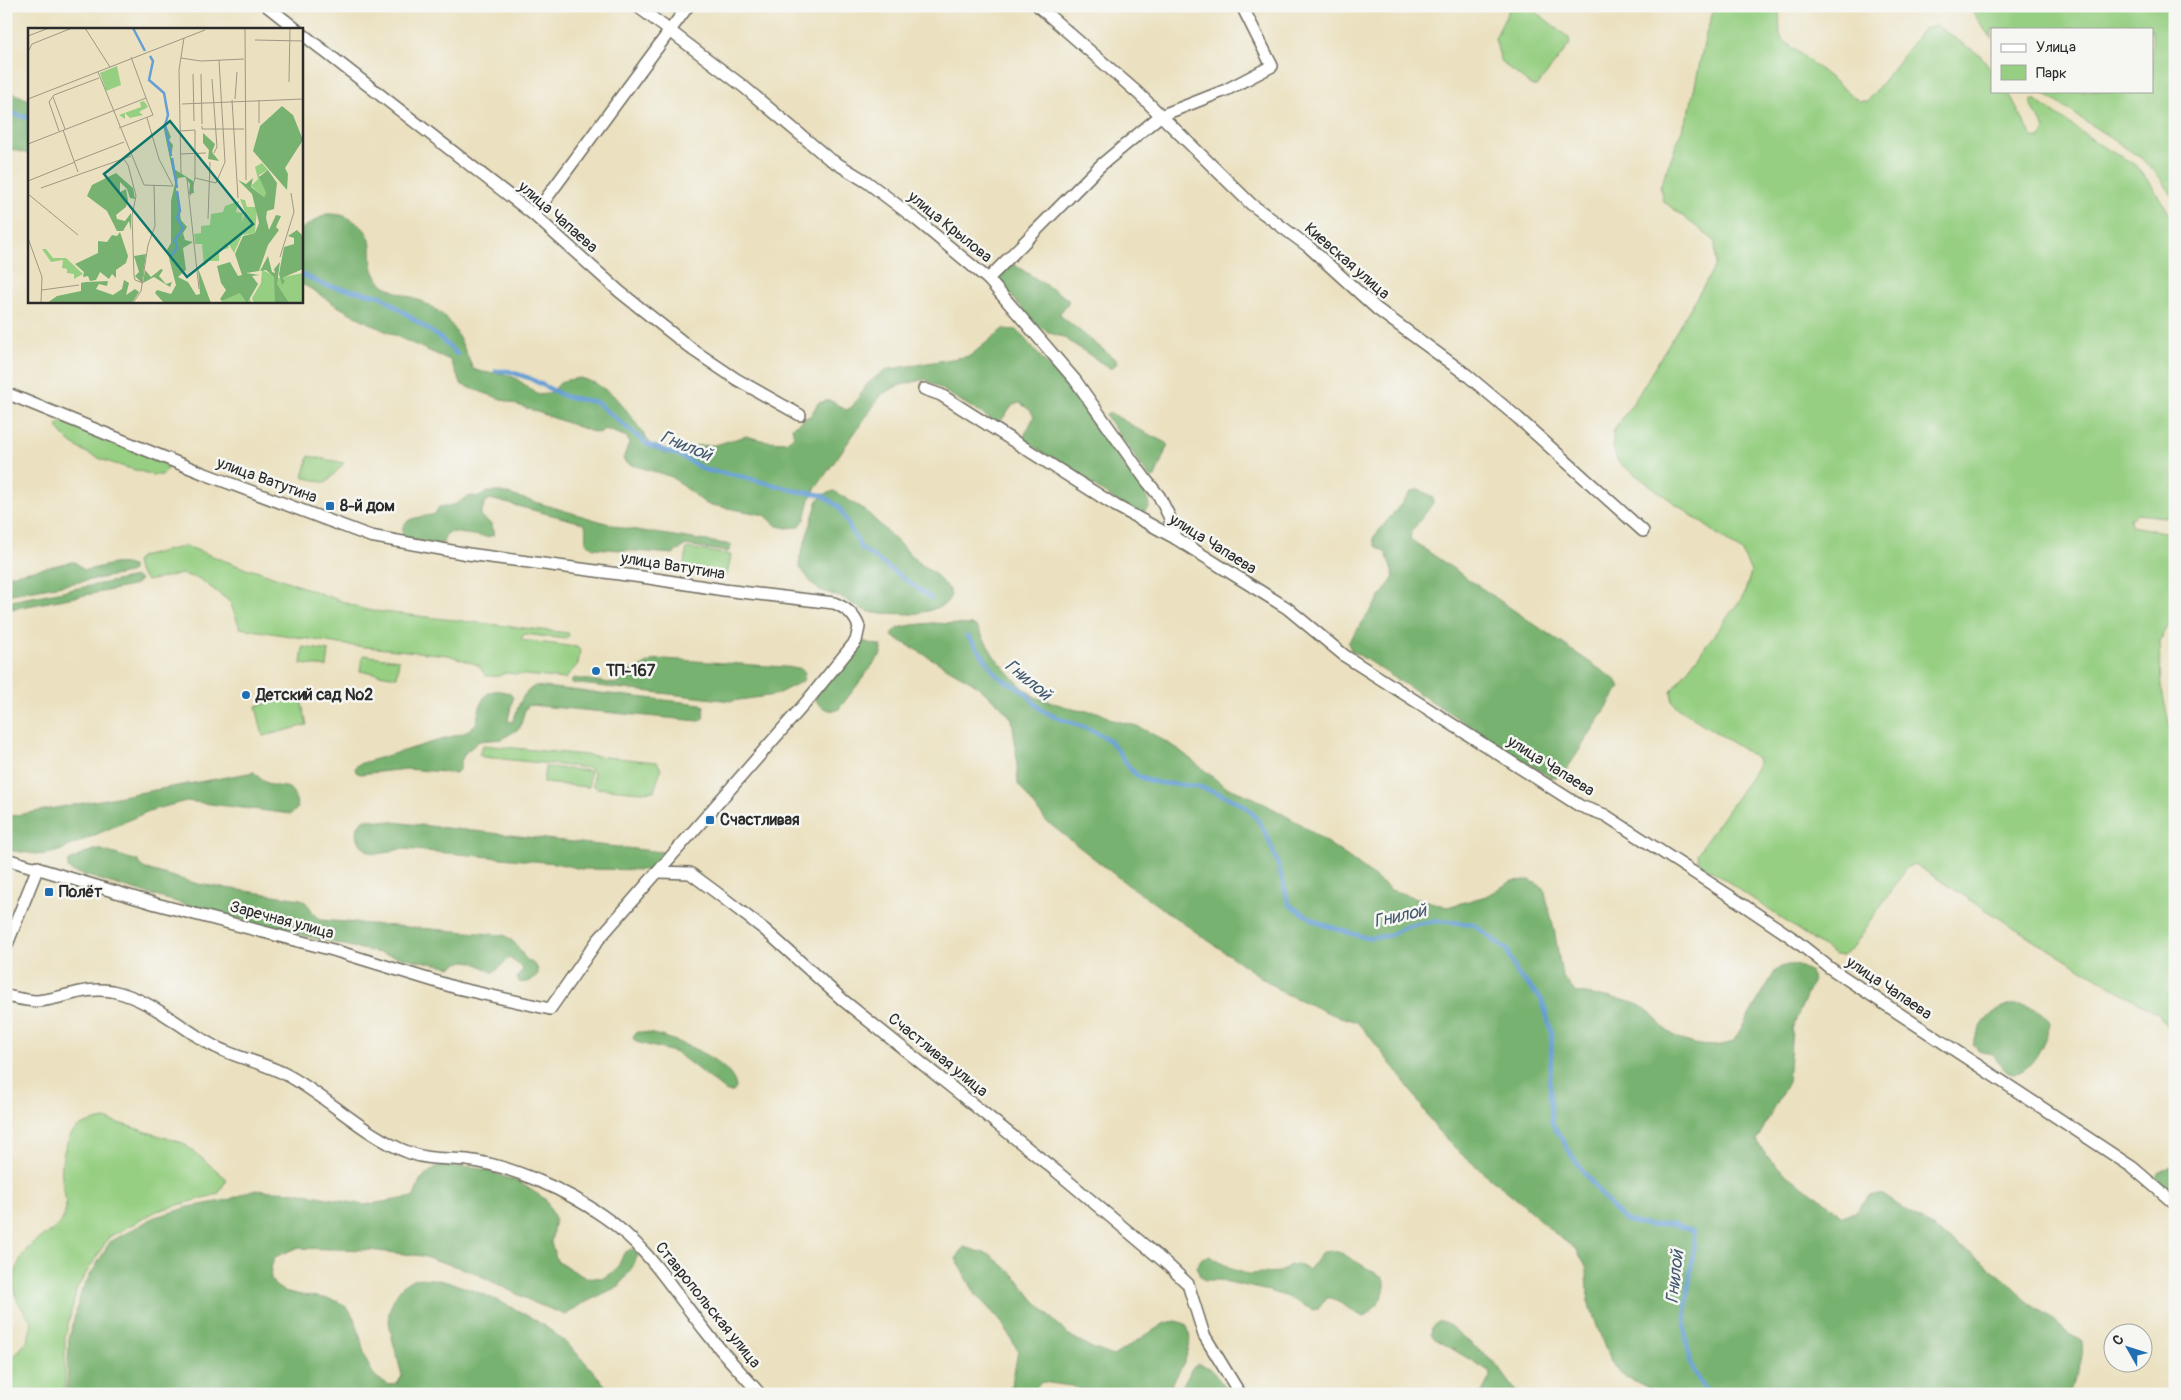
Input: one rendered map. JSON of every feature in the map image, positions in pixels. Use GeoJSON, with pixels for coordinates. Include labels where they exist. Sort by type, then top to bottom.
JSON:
{"type":"FeatureCollection","features":[{"type":"Feature","properties":{"kind":"street"},"geometry":{"type":"LineString","coordinates":[[267,6],[295,28]]}},
{"type":"Feature","properties":{"kind":"street","name":"улица Крылова"},"geometry":{"type":"LineString","coordinates":[[637,6],[744,86],[828,158],[867,182],[917,220],[988,279],[1075,380],[1159,496],[1169,516],[1175,538]]}},
{"type":"Feature","properties":{"kind":"street"},"geometry":{"type":"LineString","coordinates":[[534,215],[688,6]]}},
{"type":"Feature","properties":{"kind":"street","name":"Киевская улица"},"geometry":{"type":"LineString","coordinates":[[1038,6],[1139,94],[1251,204],[1309,247],[1398,326],[1467,374],[1642,531]]}},
{"type":"Feature","properties":{"kind":"street"},"geometry":{"type":"LineString","coordinates":[[988,279],[1101,165],[1160,116],[1226,90],[1272,66],[1242,6]]}},
{"type":"Feature","properties":{"kind":"street","name":"улица Чапаева"},"geometry":{"type":"LineString","coordinates":[[302,34],[534,215],[620,292],[693,350],[736,379],[800,415]]}},
{"type":"Feature","properties":{"kind":"street","name":"улица Чапаева"},"geometry":{"type":"LineString","coordinates":[[924,389],[941,395],[1116,506],[1175,538],[1292,612],[1345,656],[1580,806],[1605,815],[1741,903],[1791,937],[1830,968],[2132,1167],[2175,1204]]}},
{"type":"Feature","properties":{"kind":"street","name":"улица Ватутина"},"geometry":{"type":"LineString","coordinates":[[6,393],[205,474],[370,536],[468,554],[724,590],[824,601],[844,607],[851,613],[859,628],[856,641],[659,872],[598,940],[550,1008]]}},
{"type":"Feature","properties":{"kind":"street","name":"Заречная улица"},"geometry":{"type":"LineString","coordinates":[[6,859],[38,867],[156,904],[333,950],[458,988],[550,1008]]}},
{"type":"Feature","properties":{"kind":"street"},"geometry":{"type":"LineString","coordinates":[[6,947],[38,867]]}},
{"type":"Feature","properties":{"kind":"street","name":"Счастливая улица"},"geometry":{"type":"LineString","coordinates":[[659,872],[690,873],[751,920],[844,1001],[1056,1171],[1168,1265],[1188,1284],[1204,1335],[1240,1394]]}},
{"type":"Feature","properties":{"kind":"street","name":"Ставропольская улица"},"geometry":{"type":"LineString","coordinates":[[6,996],[36,1001],[91,989],[113,991],[136,998],[164,1012],[211,1044],[289,1076],[362,1126],[408,1152],[426,1158],[469,1160],[507,1170],[554,1186],[603,1216],[646,1253],[706,1332],[760,1394]]}},
{"type":"Feature","properties":{"kind":"green space"},"geometry":{"type":"Polygon","coordinates":[[[1511,6],[1529,6],[1569,38],[1570,44],[1537,86],[1532,86],[1501,62],[1495,38],[1511,6]]]}},
{"type":"Feature","properties":{"kind":"green space"},"geometry":{"type":"Polygon","coordinates":[[[1715,6],[1779,6],[1780,35],[1782,39],[1859,101],[1868,101],[1923,29],[1935,25],[1980,55],[1991,69],[1991,92],[2009,92],[2032,137],[2040,138],[2045,129],[2031,105],[2034,99],[2103,147],[2136,165],[2175,222],[2175,518],[2137,514],[2130,519],[2131,526],[2175,534],[2175,615],[2159,642],[2161,686],[2170,728],[2175,734],[2175,1037],[2158,1014],[2037,942],[1914,864],[1906,868],[1854,946],[1843,955],[1835,955],[1699,862],[1697,854],[1757,768],[1758,759],[1679,709],[1673,702],[1671,692],[1744,595],[1751,572],[1742,552],[1618,462],[1613,448],[1613,432],[1637,397],[1716,265],[1715,241],[1663,201],[1660,187],[1690,109],[1706,34],[1715,6]]]}},
{"type":"Feature","properties":{"kind":"green space"},"geometry":{"type":"Polygon","coordinates":[[[1968,6],[2175,6],[2175,200],[2161,179],[2141,158],[2042,92],[2154,92],[2154,28],[1991,28],[1991,39],[1968,6]]]}},
{"type":"Feature","properties":{"kind":"green space"},"geometry":{"type":"Polygon","coordinates":[[[6,92],[28,100],[28,154],[6,148],[6,92]]]}},
{"type":"Feature","properties":{"kind":"green space"},"geometry":{"type":"Polygon","coordinates":[[[326,214],[340,215],[358,224],[369,238],[373,269],[376,277],[387,287],[440,312],[453,328],[473,369],[509,375],[539,395],[552,392],[562,381],[580,378],[595,383],[613,395],[628,412],[651,445],[665,453],[679,455],[695,446],[715,445],[746,436],[765,441],[786,442],[794,436],[792,427],[811,415],[818,403],[830,400],[846,410],[852,407],[867,384],[885,370],[970,356],[1003,329],[1017,330],[1065,385],[1148,498],[1149,507],[1141,515],[1135,513],[1027,442],[1023,438],[1034,417],[1031,411],[1020,403],[1013,405],[1000,422],[994,421],[925,379],[897,386],[882,394],[811,495],[805,519],[799,527],[787,528],[777,526],[765,515],[706,504],[672,477],[626,463],[623,459],[629,443],[627,437],[605,429],[599,433],[590,431],[462,385],[450,360],[368,322],[302,284],[302,228],[326,214]]]}},
{"type":"Feature","properties":{"kind":"green space"},"geometry":{"type":"Polygon","coordinates":[[[1013,264],[1068,299],[1068,303],[1060,313],[1061,316],[1116,360],[1117,363],[1113,368],[1109,368],[1063,337],[1050,333],[1036,325],[997,279],[1007,265],[1013,264]]]}},
{"type":"Feature","properties":{"kind":"green space"},"geometry":{"type":"Polygon","coordinates":[[[1108,413],[1168,444],[1155,477],[1150,478],[1105,415],[1108,413]]]}},
{"type":"Feature","properties":{"kind":"green space"},"geometry":{"type":"Polygon","coordinates":[[[62,421],[161,462],[167,466],[167,470],[162,475],[153,475],[113,463],[86,452],[64,436],[57,426],[62,421]]]}},
{"type":"Feature","properties":{"kind":"green space"},"geometry":{"type":"Polygon","coordinates":[[[309,456],[344,463],[326,483],[303,477],[309,456]]]}},
{"type":"Feature","properties":{"kind":"green space"},"geometry":{"type":"Polygon","coordinates":[[[1419,489],[1433,497],[1433,503],[1411,532],[1410,539],[1617,681],[1620,687],[1565,772],[1556,778],[1550,777],[1351,650],[1348,643],[1394,577],[1386,553],[1375,546],[1373,538],[1411,492],[1419,489]]]}},
{"type":"Feature","properties":{"kind":"green space"},"geometry":{"type":"Polygon","coordinates":[[[834,491],[866,511],[919,563],[935,574],[951,595],[944,605],[913,614],[875,613],[863,610],[845,599],[814,586],[799,566],[800,557],[818,500],[825,494],[834,491]]]}},
{"type":"Feature","properties":{"kind":"green space"},"geometry":{"type":"Polygon","coordinates":[[[488,492],[501,492],[623,528],[732,545],[728,552],[686,545],[673,554],[594,548],[587,544],[585,525],[579,522],[490,499],[485,502],[480,516],[491,524],[494,535],[487,537],[451,532],[446,534],[443,543],[439,545],[404,538],[404,526],[412,519],[435,514],[439,507],[454,505],[466,497],[479,497],[488,492]]]}},
{"type":"Feature","properties":{"kind":"green space"},"geometry":{"type":"Polygon","coordinates":[[[186,546],[249,570],[256,570],[366,610],[568,633],[569,635],[566,639],[524,634],[521,640],[577,647],[580,651],[578,664],[565,679],[506,673],[499,676],[486,676],[478,665],[448,655],[346,645],[240,628],[230,602],[200,579],[181,574],[147,581],[138,571],[136,562],[140,557],[186,546]]]}},
{"type":"Feature","properties":{"kind":"green space"},"geometry":{"type":"Polygon","coordinates":[[[687,548],[731,555],[727,576],[683,569],[687,548]]]}},
{"type":"Feature","properties":{"kind":"green space"},"geometry":{"type":"Polygon","coordinates":[[[75,562],[84,570],[108,565],[126,564],[132,566],[132,571],[6,595],[6,576],[75,562]]]}},
{"type":"Feature","properties":{"kind":"green space"},"geometry":{"type":"Polygon","coordinates":[[[136,577],[140,580],[133,586],[6,610],[6,602],[136,577]]]}},
{"type":"Feature","properties":{"kind":"green space"},"geometry":{"type":"Polygon","coordinates":[[[932,623],[977,627],[994,656],[1019,684],[1035,697],[1076,710],[1098,712],[1113,720],[1137,726],[1156,736],[1178,749],[1224,786],[1254,798],[1297,822],[1351,859],[1391,890],[1447,907],[1486,896],[1512,881],[1530,880],[1544,888],[1555,934],[1562,976],[1575,992],[1639,1005],[1649,1011],[1665,1029],[1680,1039],[1706,1046],[1733,1042],[1776,970],[1793,965],[1811,972],[1813,980],[1792,1029],[1788,1082],[1757,1140],[1763,1151],[1795,1181],[1842,1216],[1855,1212],[1871,1195],[1883,1195],[1979,1259],[2007,1281],[2026,1300],[2082,1342],[2081,1362],[2069,1394],[1658,1394],[1623,1376],[1610,1362],[1588,1301],[1587,1269],[1577,1250],[1555,1234],[1519,1201],[1460,1153],[1437,1130],[1410,1089],[1357,1022],[1331,1014],[1284,993],[1128,885],[1046,821],[1018,784],[1012,719],[1000,705],[972,682],[892,636],[893,632],[898,628],[932,623]]]}},
{"type":"Feature","properties":{"kind":"green space"},"geometry":{"type":"Polygon","coordinates":[[[862,641],[881,646],[882,653],[838,710],[824,708],[815,698],[857,643],[862,641]]]}},
{"type":"Feature","properties":{"kind":"green space"},"geometry":{"type":"Polygon","coordinates":[[[303,647],[329,651],[327,667],[301,664],[303,647]]]}},
{"type":"Feature","properties":{"kind":"green space"},"geometry":{"type":"Polygon","coordinates":[[[363,655],[399,660],[397,677],[360,671],[363,655]]]}},
{"type":"Feature","properties":{"kind":"green space"},"geometry":{"type":"Polygon","coordinates":[[[665,659],[799,668],[805,672],[803,681],[775,695],[732,701],[571,683],[573,678],[618,684],[621,675],[653,660],[665,659]]]}},
{"type":"Feature","properties":{"kind":"green space"},"geometry":{"type":"Polygon","coordinates":[[[535,686],[701,704],[704,706],[703,719],[699,721],[530,705],[525,709],[520,728],[502,739],[479,741],[465,753],[460,763],[460,769],[456,773],[407,769],[360,774],[356,772],[355,767],[359,764],[464,733],[476,724],[483,700],[489,693],[494,691],[510,693],[513,698],[508,720],[509,722],[513,721],[523,696],[535,686]]]}},
{"type":"Feature","properties":{"kind":"green space"},"geometry":{"type":"Polygon","coordinates":[[[300,696],[307,725],[263,736],[256,706],[300,696]]]}},
{"type":"Feature","properties":{"kind":"green space"},"geometry":{"type":"Polygon","coordinates":[[[483,745],[657,762],[661,769],[654,791],[641,792],[597,788],[593,785],[594,772],[589,768],[483,757],[479,755],[483,745]]]}},
{"type":"Feature","properties":{"kind":"green space"},"geometry":{"type":"Polygon","coordinates":[[[545,767],[590,771],[589,787],[543,783],[545,767]]]}},
{"type":"Feature","properties":{"kind":"green space"},"geometry":{"type":"Polygon","coordinates":[[[254,772],[267,783],[290,789],[293,792],[298,808],[291,814],[186,801],[149,811],[59,851],[44,855],[6,850],[6,817],[254,772]]]}},
{"type":"Feature","properties":{"kind":"green space"},"geometry":{"type":"Polygon","coordinates":[[[366,819],[662,852],[666,855],[652,870],[581,869],[555,863],[404,849],[376,854],[362,846],[357,836],[358,826],[366,819]]]}},
{"type":"Feature","properties":{"kind":"green space"},"geometry":{"type":"Polygon","coordinates":[[[98,849],[138,861],[143,868],[198,884],[301,899],[315,916],[321,920],[504,935],[516,944],[525,958],[537,967],[538,974],[528,982],[519,982],[517,978],[523,969],[509,958],[496,971],[492,972],[467,961],[452,967],[356,948],[165,899],[71,871],[68,868],[68,862],[84,853],[98,849]]]}},
{"type":"Feature","properties":{"kind":"green space"},"geometry":{"type":"Polygon","coordinates":[[[2008,1005],[2020,1005],[2038,1010],[2043,1013],[2050,1023],[2045,1039],[2036,1056],[2023,1070],[2016,1073],[2006,1071],[1993,1054],[1981,1052],[1973,1044],[1978,1031],[1986,1020],[1996,1011],[2008,1005]]]}},
{"type":"Feature","properties":{"kind":"green space"},"geometry":{"type":"Polygon","coordinates":[[[636,1032],[662,1036],[695,1049],[723,1067],[732,1078],[736,1088],[733,1092],[727,1092],[677,1053],[636,1042],[633,1038],[636,1032]]]}},
{"type":"Feature","properties":{"kind":"green space"},"geometry":{"type":"Polygon","coordinates":[[[105,1119],[183,1143],[227,1179],[218,1194],[157,1211],[109,1237],[77,1288],[65,1337],[65,1394],[6,1394],[6,1371],[12,1359],[28,1340],[32,1322],[17,1299],[14,1282],[15,1274],[26,1250],[56,1228],[62,1220],[66,1210],[62,1174],[63,1155],[70,1137],[79,1127],[105,1119]]]}},
{"type":"Feature","properties":{"kind":"green space"},"geometry":{"type":"Polygon","coordinates":[[[2175,1164],[2175,1194],[2156,1179],[2158,1172],[2175,1164]]]}},
{"type":"Feature","properties":{"kind":"green space"},"geometry":{"type":"Polygon","coordinates":[[[437,1166],[476,1167],[519,1182],[545,1199],[555,1218],[551,1243],[557,1261],[584,1277],[603,1278],[617,1269],[624,1253],[631,1249],[635,1250],[638,1255],[633,1266],[619,1286],[578,1306],[566,1315],[537,1304],[471,1271],[422,1256],[369,1250],[296,1248],[275,1257],[271,1273],[273,1283],[282,1290],[294,1294],[335,1301],[345,1306],[355,1321],[370,1368],[375,1376],[388,1385],[397,1384],[402,1376],[389,1319],[392,1303],[406,1283],[415,1279],[428,1279],[445,1281],[482,1294],[519,1311],[546,1327],[573,1350],[612,1394],[69,1394],[67,1388],[69,1338],[82,1289],[110,1242],[155,1217],[189,1207],[228,1200],[252,1190],[297,1192],[364,1205],[414,1197],[420,1180],[437,1166]]]}},
{"type":"Feature","properties":{"kind":"green space"},"geometry":{"type":"Polygon","coordinates":[[[964,1247],[991,1255],[1015,1276],[1033,1299],[1066,1333],[1090,1347],[1113,1356],[1165,1323],[1176,1321],[1186,1324],[1190,1342],[1188,1351],[1181,1369],[1165,1394],[1109,1394],[1042,1382],[1028,1394],[1006,1394],[1012,1384],[1018,1351],[1001,1321],[976,1295],[956,1259],[964,1247]]]}},
{"type":"Feature","properties":{"kind":"green space"},"geometry":{"type":"Polygon","coordinates":[[[1330,1250],[1338,1251],[1382,1277],[1385,1288],[1381,1298],[1367,1315],[1363,1317],[1332,1298],[1326,1298],[1319,1308],[1313,1310],[1285,1296],[1269,1291],[1219,1280],[1205,1280],[1200,1276],[1196,1267],[1202,1258],[1209,1256],[1234,1270],[1248,1274],[1280,1272],[1290,1265],[1298,1264],[1309,1270],[1321,1253],[1330,1250]]]}},
{"type":"Feature","properties":{"kind":"green space"},"geometry":{"type":"Polygon","coordinates":[[[1438,1322],[1445,1322],[1497,1365],[1518,1394],[1481,1394],[1490,1377],[1489,1371],[1434,1338],[1431,1334],[1432,1327],[1438,1322]]]}},
{"type":"Feature","properties":{"kind":"green space"},"geometry":{"type":"Polygon","coordinates":[[[1199,1364],[1210,1368],[1230,1394],[1178,1394],[1192,1368],[1199,1364]]]}},
{"type":"Feature","properties":{"kind":"waterway","name":"Гнилой"},"geometry":{"type":"LineString","coordinates":[[6,112],[28,118]]}},
{"type":"Feature","properties":{"kind":"waterway","name":"Гнилой"},"geometry":{"type":"LineString","coordinates":[[302,274],[324,285],[381,296],[440,338],[457,354]]}},
{"type":"Feature","properties":{"kind":"waterway","name":"Гнилой"},"geometry":{"type":"LineString","coordinates":[[496,371],[508,371],[529,378],[566,397],[596,402],[648,445],[679,455],[705,470],[736,475],[797,491],[822,495],[839,507],[861,548],[931,598]]}},
{"type":"Feature","properties":{"kind":"waterway","name":"Гнилой"},"geometry":{"type":"LineString","coordinates":[[967,636],[1000,678],[1023,691],[1042,710],[1100,734],[1112,743],[1136,775],[1149,781],[1206,789],[1228,797],[1248,809],[1260,823],[1271,845],[1289,905],[1321,924],[1367,938],[1388,936],[1409,925],[1437,921],[1473,924],[1507,950],[1516,972],[1542,1000],[1552,1034],[1550,1089],[1552,1123],[1576,1162],[1611,1207],[1626,1221],[1651,1226],[1671,1223],[1694,1232],[1686,1314],[1687,1348],[1692,1368],[1709,1394]]}},
{"type":"Feature","properties":{"kind":"place","name":"8-й дом"},"geometry":{"type":"Point","coordinates":[330,506]}},
{"type":"Feature","properties":{"kind":"place","name":"ТП-167"},"geometry":{"type":"Point","coordinates":[596,671]}},
{"type":"Feature","properties":{"kind":"place","name":"Детский сад №2"},"geometry":{"type":"Point","coordinates":[246,695]}},
{"type":"Feature","properties":{"kind":"place","name":"Счастливая"},"geometry":{"type":"Point","coordinates":[710,820]}},
{"type":"Feature","properties":{"kind":"place","name":"Полёт"},"geometry":{"type":"Point","coordinates":[49,892]}}]}
